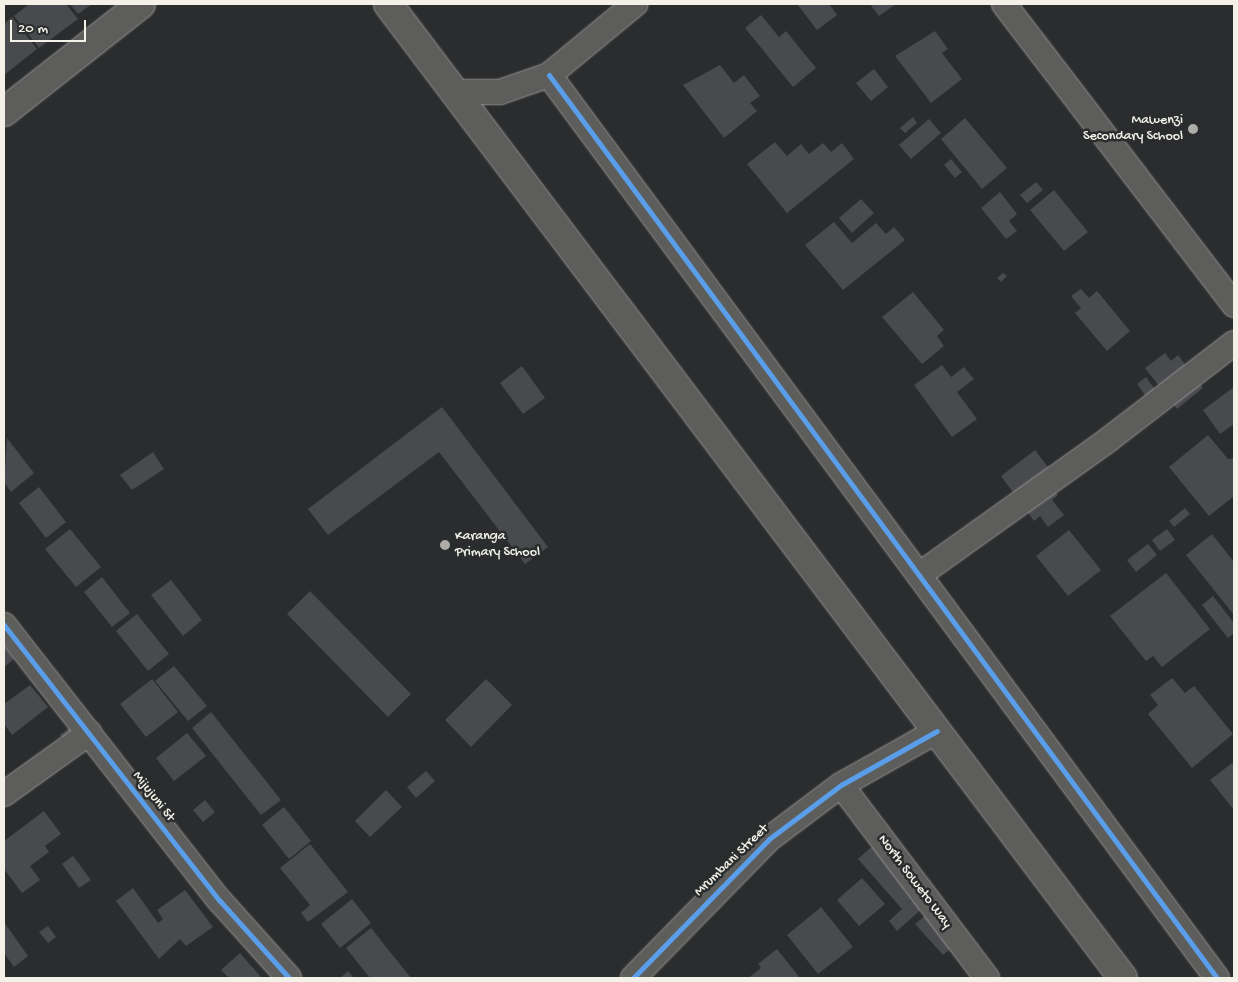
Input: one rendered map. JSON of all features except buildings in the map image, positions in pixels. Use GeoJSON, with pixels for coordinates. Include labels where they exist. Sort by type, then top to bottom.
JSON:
{"type":"FeatureCollection","features":[{"type":"Feature","properties":{"kind":"main road"},"geometry":{"type":"LineString","coordinates":[[4,112],[141,4]]}},
{"type":"Feature","properties":{"kind":"main road"},"geometry":{"type":"LineString","coordinates":[[388,4],[1123,978]]}},
{"type":"Feature","properties":{"kind":"street"},"geometry":{"type":"LineString","coordinates":[[456,92],[500,92],[549,75],[635,4]]}},
{"type":"Feature","properties":{"kind":"street"},"geometry":{"type":"LineString","coordinates":[[1004,4],[1234,305]]}},
{"type":"Feature","properties":{"kind":"street"},"geometry":{"type":"LineString","coordinates":[[549,75],[1217,978]]}},
{"type":"Feature","properties":{"kind":"street"},"geometry":{"type":"LineString","coordinates":[[919,575],[1108,440],[1234,343]]}},
{"type":"Feature","properties":{"kind":"street","name":"Mijujuni St"},"geometry":{"type":"LineString","coordinates":[[4,625],[220,901],[289,978]]}},
{"type":"Feature","properties":{"kind":"street","name":"Mrumbani Street"},"geometry":{"type":"LineString","coordinates":[[633,978],[769,839],[841,785],[937,730]]}},
{"type":"Feature","properties":{"kind":"street"},"geometry":{"type":"LineString","coordinates":[[4,794],[89,733]]}},
{"type":"Feature","properties":{"kind":"street","name":"North Soweto Way"},"geometry":{"type":"LineString","coordinates":[[841,785],[987,978]]}},
{"type":"Feature","properties":{"kind":"cycle path"},"geometry":{"type":"LineString","coordinates":[[549,75],[1217,978]]}},
{"type":"Feature","properties":{"kind":"cycle path"},"geometry":{"type":"LineString","coordinates":[[4,625],[220,901],[289,978]]}},
{"type":"Feature","properties":{"kind":"cycle path"},"geometry":{"type":"LineString","coordinates":[[633,978],[769,839],[841,785],[937,731]]}},
{"type":"Feature","properties":{"kind":"place","name":"Mawenzi Secondary School"},"geometry":{"type":"Point","coordinates":[1193,129]}},
{"type":"Feature","properties":{"kind":"place","name":"Karanga Primary School"},"geometry":{"type":"Point","coordinates":[445,545]}}]}
